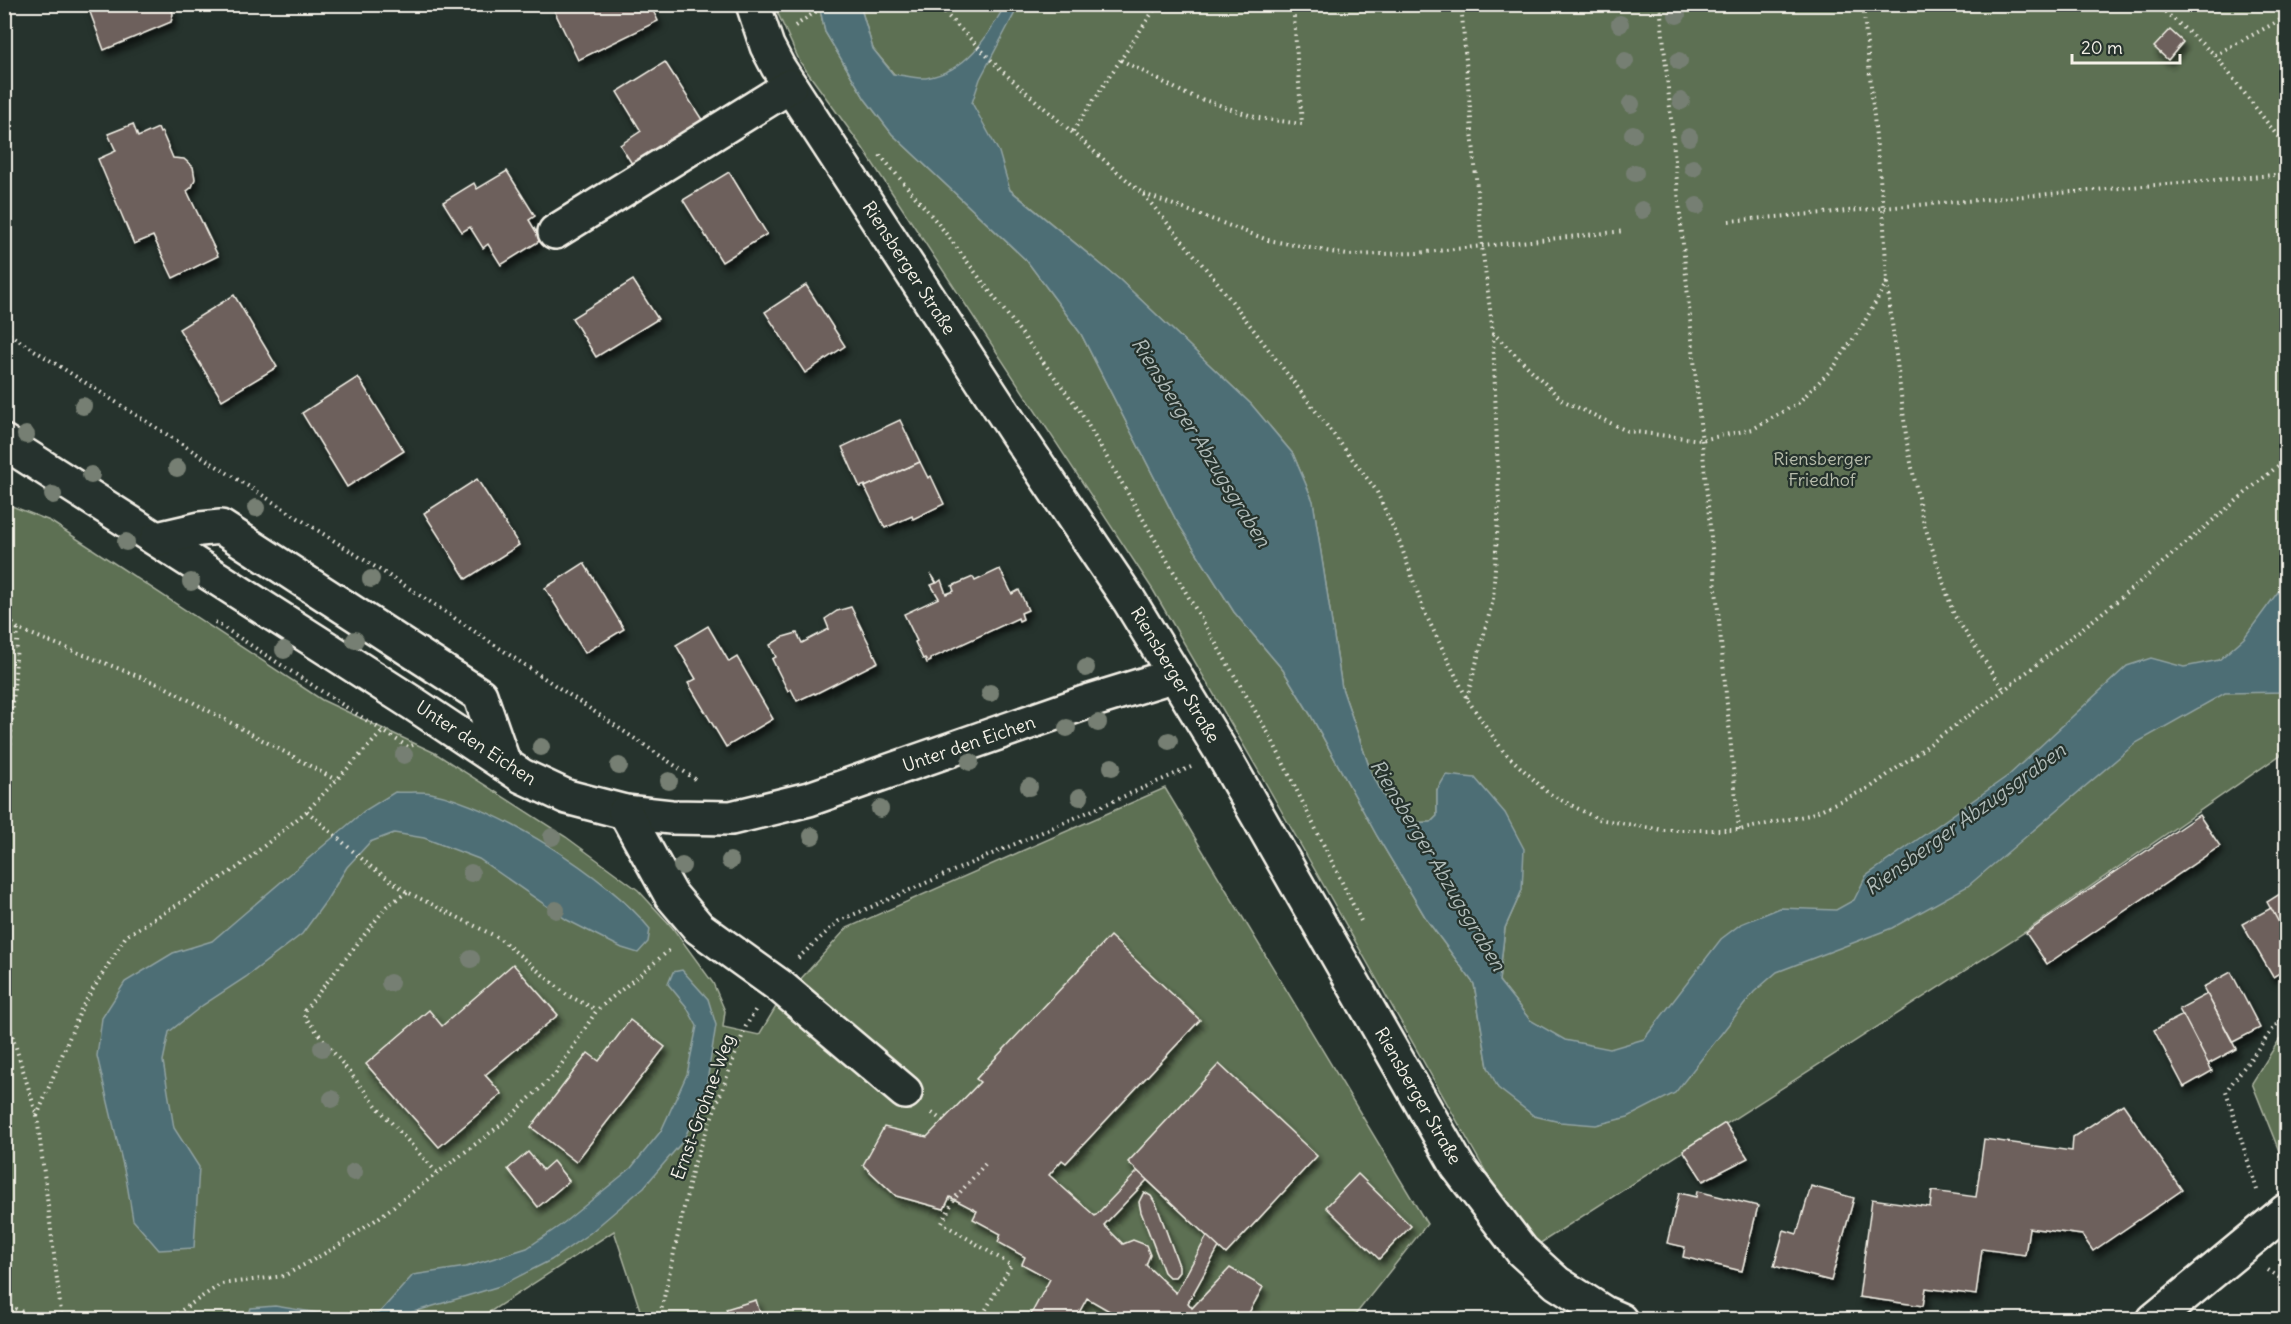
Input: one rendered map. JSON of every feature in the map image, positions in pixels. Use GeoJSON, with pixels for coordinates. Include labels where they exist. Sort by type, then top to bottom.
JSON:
{"type":"FeatureCollection","features":[{"type":"Feature","properties":{"kind":"street","name":"Riensberger Straße"},"geometry":{"type":"LineString","coordinates":[[753,4],[767,46],[790,86],[1015,431],[1129,600],[1175,675],[1222,753],[1458,1167],[1522,1251],[1557,1282],[1604,1313],[1620,1320]]}},
{"type":"Feature","properties":{"kind":"street"},"geometry":{"type":"LineString","coordinates":[[555,232],[790,86]]}},
{"type":"Feature","properties":{"kind":"street","name":"Unter den Eichen"},"geometry":{"type":"LineString","coordinates":[[4,442],[414,704],[522,776],[567,797],[624,812],[671,817],[731,818],[798,802],[1084,703],[1175,675]]}},
{"type":"Feature","properties":{"kind":"street"},"geometry":{"type":"LineString","coordinates":[[157,539],[200,528],[221,527],[480,695],[504,764]]}},
{"type":"Feature","properties":{"kind":"street"},"geometry":{"type":"LineString","coordinates":[[624,812],[671,895],[699,927],[773,981],[905,1092]]}},
{"type":"Feature","properties":{"kind":"street"},"geometry":{"type":"LineString","coordinates":[[2154,1320],[2278,1219]]}},
{"type":"Feature","properties":{"kind":"path"},"geometry":{"type":"LineString","coordinates":[[808,17],[827,4]]}},
{"type":"Feature","properties":{"kind":"path"},"geometry":{"type":"LineString","coordinates":[[936,4],[1003,72],[1143,194],[1217,282],[1376,490],[1400,543],[1424,610],[1467,699],[1503,751],[1548,793],[1598,819],[1662,830],[1739,830],[1809,815],[1871,787],[2004,690],[2117,602],[2286,459]]}},
{"type":"Feature","properties":{"kind":"path"},"geometry":{"type":"LineString","coordinates":[[1073,131],[1158,4]]}},
{"type":"Feature","properties":{"kind":"path"},"geometry":{"type":"LineString","coordinates":[[1121,60],[1186,94],[1257,118],[1302,124],[1293,4]]}},
{"type":"Feature","properties":{"kind":"path"},"geometry":{"type":"LineString","coordinates":[[1461,4],[1482,246],[1493,333],[1499,503],[1493,600],[1467,699]]}},
{"type":"Feature","properties":{"kind":"path"},"geometry":{"type":"LineString","coordinates":[[1660,4],[1739,830]]}},
{"type":"Feature","properties":{"kind":"path"},"geometry":{"type":"LineString","coordinates":[[1863,4],[1883,209],[1887,282],[1907,443],[1922,517],[1954,615],[2004,690]]}},
{"type":"Feature","properties":{"kind":"path"},"geometry":{"type":"LineString","coordinates":[[2156,4],[2215,55],[2286,147]]}},
{"type":"Feature","properties":{"kind":"path"},"geometry":{"type":"LineString","coordinates":[[2215,55],[2286,17]]}},
{"type":"Feature","properties":{"kind":"path"},"geometry":{"type":"LineString","coordinates":[[1730,221],[2286,174]]}},
{"type":"Feature","properties":{"kind":"path"},"geometry":{"type":"LineString","coordinates":[[1143,194],[1268,240],[1347,255],[1417,253],[1625,231]]}},
{"type":"Feature","properties":{"kind":"path"},"geometry":{"type":"LineString","coordinates":[[1493,333],[1562,400],[1627,431],[1701,440],[1753,429],[1798,403],[1834,367],[1862,326],[1887,282]]}},
{"type":"Feature","properties":{"kind":"path"},"geometry":{"type":"LineString","coordinates":[[4,331],[432,603],[704,785]]}},
{"type":"Feature","properties":{"kind":"path"},"geometry":{"type":"LineString","coordinates":[[4,615],[18,629],[163,686],[336,780]]}},
{"type":"Feature","properties":{"kind":"path"},"geometry":{"type":"LineString","coordinates":[[18,629],[6,807],[7,1017],[37,1116],[62,1320]]}},
{"type":"Feature","properties":{"kind":"path"},"geometry":{"type":"LineString","coordinates":[[37,1116],[82,1007],[126,936],[237,868],[307,812],[366,752],[383,731]]}},
{"type":"Feature","properties":{"kind":"path","name":"Ernst-Grohne-Weg"},"geometry":{"type":"LineString","coordinates":[[659,1320],[693,1167],[746,1026],[773,981],[839,921],[1222,753]]}},
{"type":"Feature","properties":{"kind":"path"},"geometry":{"type":"LineString","coordinates":[[307,812],[370,866],[407,892],[499,938],[567,995],[597,1010]]}},
{"type":"Feature","properties":{"kind":"path"},"geometry":{"type":"LineString","coordinates":[[407,892],[387,906],[306,1010],[305,1017],[379,1109],[437,1173]]}},
{"type":"Feature","properties":{"kind":"path"},"geometry":{"type":"LineString","coordinates":[[167,1320],[221,1284],[284,1276],[336,1247],[377,1219],[507,1120],[556,1073],[597,1010],[699,927]]}},
{"type":"Feature","properties":{"kind":"path"},"geometry":{"type":"LineString","coordinates":[[2278,1219],[2243,1149],[2226,1090],[2286,1012]]}},
{"type":"Feature","properties":{"kind":"path"},"geometry":{"type":"LineString","coordinates":[[980,1320],[1011,1265],[942,1223],[954,1199],[986,1163]]}},
{"type":"Feature","properties":{"kind":"path"},"geometry":{"type":"LineString","coordinates":[[4,1304],[42,1320]]}},
{"type":"Feature","properties":{"kind":"green space","name":"Riensberger Friedhof"},"geometry":{"type":"Polygon","coordinates":[[[774,5],[819,5],[825,32],[865,99],[892,134],[1027,261],[1081,334],[1176,520],[1234,612],[1283,670],[1427,920],[1474,984],[1488,1067],[1530,1020],[1499,981],[1505,928],[1522,890],[1437,790],[1437,816],[1431,822],[1410,823],[1387,802],[1371,772],[1342,688],[1313,502],[1293,454],[1251,404],[1120,280],[991,174],[926,112],[873,49],[860,5],[2286,5],[2286,751],[2025,932],[1539,1244],[1508,1211],[1265,782],[1153,590],[862,147],[800,62],[774,5]]]}},
{"type":"Feature","properties":{"kind":"green space"},"geometry":{"type":"Polygon","coordinates":[[[4,503],[50,521],[322,700],[435,753],[566,837],[638,890],[672,927],[713,983],[725,1011],[723,1027],[759,1035],[777,1005],[847,928],[1165,788],[1427,1224],[1352,1319],[643,1319],[614,1231],[479,1319],[5,1319],[4,503]]]}},
{"type":"Feature","properties":{"kind":"green space"},"geometry":{"type":"Polygon","coordinates":[[[2286,1029],[2286,1147],[2281,1156],[2252,1083],[2286,1029]]]}},
{"type":"Feature","properties":{"kind":"water","name":"Riensberger Abzugsgraben"},"geometry":{"type":"Polygon","coordinates":[[[819,5],[860,5],[873,49],[893,74],[926,78],[940,74],[964,61],[983,41],[1005,5],[1019,5],[980,79],[972,103],[999,152],[1010,190],[1120,280],[1251,404],[1293,454],[1313,501],[1342,688],[1371,772],[1387,802],[1410,823],[1431,822],[1437,816],[1437,790],[1446,775],[1475,778],[1505,813],[1524,849],[1522,890],[1505,928],[1499,981],[1530,1020],[1565,1040],[1610,1049],[1644,1039],[1721,939],[1741,924],[1780,908],[1836,910],[1854,900],[1866,876],[2009,775],[2127,666],[2151,658],[2184,667],[2219,660],[2244,638],[2286,581],[2286,692],[2225,693],[2136,743],[1968,886],[1892,928],[1777,972],[1754,992],[1675,1093],[1628,1117],[1596,1125],[1560,1122],[1534,1116],[1498,1088],[1488,1067],[1474,984],[1427,920],[1283,670],[1234,612],[1176,520],[1081,334],[1027,261],[892,134],[865,99],[825,32],[819,5]]]}},
{"type":"Feature","properties":{"kind":"water"},"geometry":{"type":"Polygon","coordinates":[[[395,792],[427,792],[457,800],[487,812],[550,846],[608,888],[631,909],[650,929],[648,942],[638,953],[622,948],[567,920],[479,859],[424,838],[394,833],[370,842],[347,867],[302,934],[169,1032],[163,1061],[174,1128],[199,1167],[194,1248],[159,1250],[133,1220],[126,1178],[97,1056],[102,1018],[125,982],[173,953],[212,941],[364,811],[395,792]]]}},
{"type":"Feature","properties":{"kind":"water"},"geometry":{"type":"Polygon","coordinates":[[[682,970],[708,999],[716,1025],[705,1094],[683,1141],[644,1187],[590,1233],[551,1260],[500,1286],[410,1313],[402,1319],[247,1319],[251,1308],[275,1306],[349,1318],[379,1313],[413,1275],[466,1267],[527,1248],[561,1225],[631,1168],[661,1131],[687,1074],[697,1026],[686,1006],[668,984],[673,972],[682,970]]]}},
{"type":"Feature","properties":{"kind":"building"},"geometry":{"type":"Polygon","coordinates":[[[87,4],[170,4],[173,14],[171,22],[104,50],[87,4]]]}},
{"type":"Feature","properties":{"kind":"building"},"geometry":{"type":"Polygon","coordinates":[[[556,4],[650,4],[658,21],[578,60],[552,6],[556,4]]]}},
{"type":"Feature","properties":{"kind":"building"},"geometry":{"type":"Polygon","coordinates":[[[2170,30],[2183,42],[2168,60],[2154,47],[2170,30]]]}},
{"type":"Feature","properties":{"kind":"building"},"geometry":{"type":"Polygon","coordinates":[[[665,62],[706,126],[634,167],[620,145],[641,131],[617,92],[665,62]]]}},
{"type":"Feature","properties":{"kind":"building"},"geometry":{"type":"Polygon","coordinates":[[[133,124],[138,137],[158,128],[173,158],[184,159],[193,167],[195,179],[192,187],[187,191],[218,256],[173,278],[153,236],[134,244],[98,159],[116,151],[108,134],[133,124]]]}},
{"type":"Feature","properties":{"kind":"building"},"geometry":{"type":"Polygon","coordinates":[[[507,171],[535,216],[529,220],[541,240],[501,265],[488,244],[483,248],[470,227],[462,232],[443,202],[474,183],[477,189],[507,171]]]}},
{"type":"Feature","properties":{"kind":"building"},"geometry":{"type":"Polygon","coordinates":[[[729,172],[767,234],[722,262],[683,200],[729,172]]]}},
{"type":"Feature","properties":{"kind":"building"},"geometry":{"type":"Polygon","coordinates":[[[633,280],[658,319],[596,357],[572,318],[633,280]]]}},
{"type":"Feature","properties":{"kind":"building"},"geometry":{"type":"Polygon","coordinates":[[[806,285],[845,346],[805,373],[765,312],[806,285]]]}},
{"type":"Feature","properties":{"kind":"building"},"geometry":{"type":"Polygon","coordinates":[[[234,295],[277,367],[222,400],[179,329],[234,295]]]}},
{"type":"Feature","properties":{"kind":"building"},"geometry":{"type":"Polygon","coordinates":[[[358,377],[404,451],[347,487],[302,413],[358,377]]]}},
{"type":"Feature","properties":{"kind":"building"},"geometry":{"type":"Polygon","coordinates":[[[900,420],[920,462],[865,487],[865,485],[860,487],[842,447],[900,420]]]}},
{"type":"Feature","properties":{"kind":"building"},"geometry":{"type":"Polygon","coordinates":[[[920,462],[928,478],[931,476],[944,504],[913,519],[912,516],[885,528],[865,487],[920,462]]]}},
{"type":"Feature","properties":{"kind":"building"},"geometry":{"type":"Polygon","coordinates":[[[477,479],[519,545],[466,579],[424,513],[477,479]]]}},
{"type":"Feature","properties":{"kind":"building"},"geometry":{"type":"Polygon","coordinates":[[[584,563],[624,629],[585,653],[545,588],[584,563]]]}},
{"type":"Feature","properties":{"kind":"building"},"geometry":{"type":"Polygon","coordinates":[[[1000,569],[1012,594],[1019,590],[1028,610],[1021,613],[1023,619],[1019,621],[1018,618],[930,659],[931,661],[927,663],[915,642],[917,641],[904,614],[939,598],[931,585],[936,583],[931,574],[937,583],[941,580],[946,594],[954,591],[952,586],[973,577],[975,581],[1000,569]]]}},
{"type":"Feature","properties":{"kind":"building"},"geometry":{"type":"Polygon","coordinates":[[[851,607],[878,662],[797,701],[791,689],[788,691],[772,659],[776,657],[770,645],[783,637],[797,633],[802,643],[829,629],[825,619],[837,611],[851,607]]]}},
{"type":"Feature","properties":{"kind":"building"},"geometry":{"type":"Polygon","coordinates":[[[708,626],[729,662],[737,657],[773,719],[726,747],[688,683],[696,679],[676,645],[708,626]]]}},
{"type":"Feature","properties":{"kind":"building"},"geometry":{"type":"Polygon","coordinates":[[[2199,815],[2220,846],[2047,964],[2026,933],[2199,815]]]}},
{"type":"Feature","properties":{"kind":"building"},"geometry":{"type":"Polygon","coordinates":[[[2286,890],[2286,936],[2267,902],[2286,890]]]}},
{"type":"Feature","properties":{"kind":"building"},"geometry":{"type":"Polygon","coordinates":[[[2271,908],[2286,936],[2286,969],[2273,977],[2242,924],[2271,908]]]}},
{"type":"Feature","properties":{"kind":"building"},"geometry":{"type":"Polygon","coordinates":[[[1110,936],[1200,1020],[1066,1163],[1062,1160],[1049,1175],[1095,1216],[1138,1171],[1219,1247],[1188,1303],[1192,1308],[1230,1268],[1263,1287],[1245,1320],[1125,1320],[1087,1298],[1075,1320],[1028,1320],[1050,1279],[1022,1264],[1025,1257],[998,1242],[1001,1234],[973,1219],[977,1211],[950,1197],[944,1209],[896,1196],[863,1165],[884,1127],[927,1137],[980,1082],[976,1079],[1110,936]],[[1147,1180],[1104,1225],[1123,1244],[1133,1240],[1146,1245],[1150,1255],[1146,1265],[1176,1293],[1207,1236],[1147,1180]]]}},
{"type":"Feature","properties":{"kind":"building"},"geometry":{"type":"Polygon","coordinates":[[[513,964],[558,1015],[485,1075],[502,1094],[439,1147],[366,1064],[429,1010],[442,1026],[513,964]]]}},
{"type":"Feature","properties":{"kind":"building"},"geometry":{"type":"Polygon","coordinates":[[[2231,972],[2260,1028],[2233,1042],[2203,987],[2231,972]]]}},
{"type":"Feature","properties":{"kind":"building"},"geometry":{"type":"Polygon","coordinates":[[[2207,994],[2236,1049],[2208,1064],[2179,1009],[2207,994]]]}},
{"type":"Feature","properties":{"kind":"building"},"geometry":{"type":"Polygon","coordinates":[[[2183,1015],[2212,1071],[2184,1087],[2154,1030],[2183,1015]]]}},
{"type":"Feature","properties":{"kind":"building"},"geometry":{"type":"Polygon","coordinates":[[[630,1020],[665,1047],[576,1162],[531,1127],[588,1053],[599,1061],[630,1020]]]}},
{"type":"Feature","properties":{"kind":"building"},"geometry":{"type":"Polygon","coordinates":[[[1219,1064],[1317,1156],[1226,1254],[1128,1162],[1219,1064]]]}},
{"type":"Feature","properties":{"kind":"building"},"geometry":{"type":"Polygon","coordinates":[[[2123,1104],[2182,1190],[2093,1251],[2082,1235],[2029,1228],[2025,1255],[1982,1249],[1976,1295],[1926,1288],[1923,1306],[1859,1297],[1872,1199],[1930,1207],[1932,1191],[1976,1197],[1984,1139],[2072,1151],[2073,1137],[2123,1104]]]}},
{"type":"Feature","properties":{"kind":"building"},"geometry":{"type":"Polygon","coordinates":[[[1725,1123],[1748,1158],[1703,1181],[1683,1150],[1725,1123]]]}},
{"type":"Feature","properties":{"kind":"building"},"geometry":{"type":"Polygon","coordinates":[[[528,1152],[543,1170],[553,1161],[569,1181],[538,1207],[508,1169],[528,1152]]]}},
{"type":"Feature","properties":{"kind":"building"},"geometry":{"type":"Polygon","coordinates":[[[1358,1174],[1411,1226],[1379,1259],[1326,1207],[1358,1174]]]}},
{"type":"Feature","properties":{"kind":"building"},"geometry":{"type":"Polygon","coordinates":[[[1811,1186],[1854,1198],[1831,1281],[1774,1266],[1784,1230],[1797,1234],[1811,1186]]]}},
{"type":"Feature","properties":{"kind":"building"},"geometry":{"type":"Polygon","coordinates":[[[1697,1191],[1758,1206],[1742,1271],[1683,1257],[1685,1247],[1667,1243],[1679,1193],[1696,1197],[1697,1191]]]}},
{"type":"Feature","properties":{"kind":"building"},"geometry":{"type":"Polygon","coordinates":[[[1144,1192],[1151,1196],[1157,1206],[1179,1266],[1179,1272],[1175,1277],[1169,1277],[1164,1272],[1141,1212],[1139,1202],[1144,1192]]]}},
{"type":"Feature","properties":{"kind":"building"},"geometry":{"type":"Polygon","coordinates":[[[756,1300],[762,1320],[730,1320],[726,1309],[756,1300]]]}}]}
